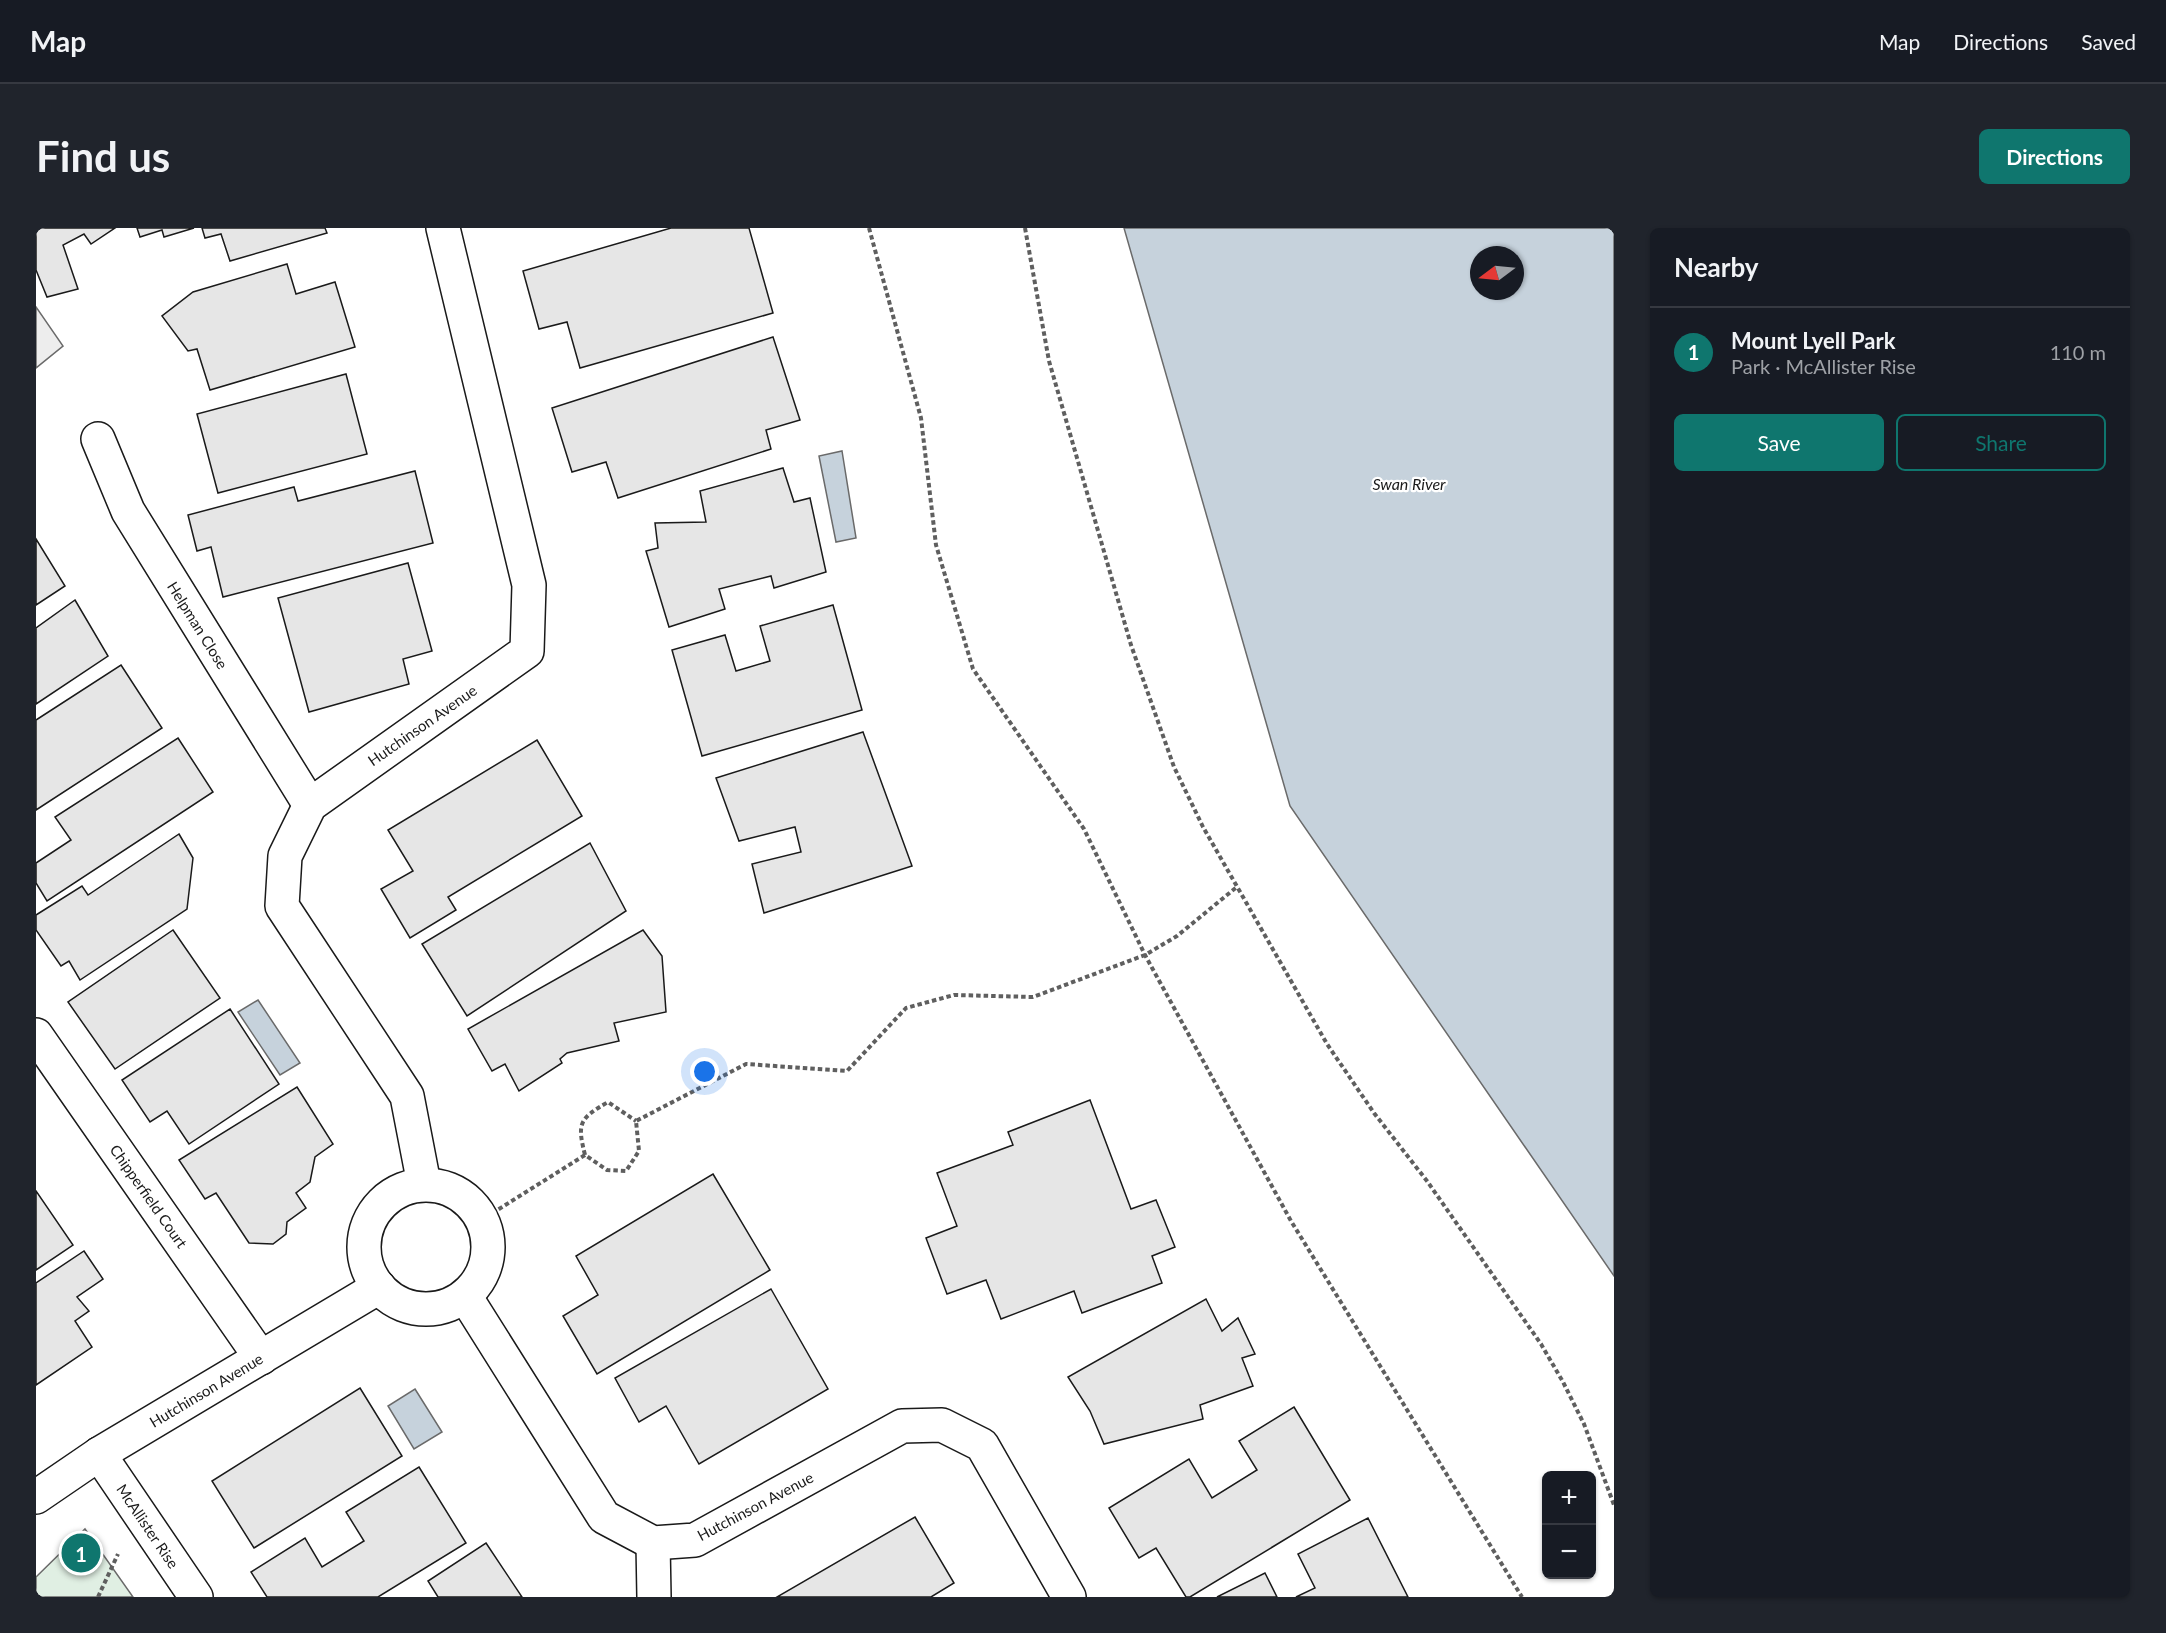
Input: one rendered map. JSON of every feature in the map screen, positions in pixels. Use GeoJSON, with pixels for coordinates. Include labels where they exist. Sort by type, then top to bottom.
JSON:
{"type":"FeatureCollection","features":[{"type":"Feature","properties":{"kind":"street","name":"Hutchinson Avenue"},"geometry":{"type":"LineString","coordinates":[[424,1184],[407,1096],[282,906],[285,856],[310,805],[527,651],[529,585],[443,228]]}},
{"type":"Feature","properties":{"kind":"street","name":"Helpman Close"},"geometry":{"type":"LineString","coordinates":[[98,439],[128,512],[310,805]]}},
{"type":"Feature","properties":{"kind":"street","name":"Chipperfield Court"},"geometry":{"type":"LineString","coordinates":[[36,1035],[261,1358]]}},
{"type":"Feature","properties":{"kind":"street"},"geometry":{"type":"LineString","coordinates":[[424,1184],[443,1186],[460,1195],[475,1208],[485,1225],[489,1244],[486,1264],[478,1281],[465,1296],[448,1305],[429,1309],[411,1307],[393,1299],[379,1287],[368,1270],[364,1251],[366,1230],[374,1212],[387,1198],[404,1188],[424,1184]]}},
{"type":"Feature","properties":{"kind":"street","name":"Hutchinson Avenue"},"geometry":{"type":"LineString","coordinates":[[36,1497],[99,1454],[379,1287]]}},
{"type":"Feature","properties":{"kind":"street"},"geometry":{"type":"LineString","coordinates":[[465,1296],[604,1517],[653,1543],[654,1597]]}},
{"type":"Feature","properties":{"kind":"street","name":"Hutchinson Avenue"},"geometry":{"type":"LineString","coordinates":[[653,1543],[695,1540],[902,1426],[942,1425],[982,1445],[1069,1597]]}},
{"type":"Feature","properties":{"kind":"street","name":"McAllister Rise"},"geometry":{"type":"LineString","coordinates":[[99,1454],[196,1597]]}},
{"type":"Feature","properties":{"kind":"path"},"geometry":{"type":"LineString","coordinates":[[869,228],[921,418],[936,544],[973,669],[1084,829],[1145,955],[1291,1221],[1521,1597]]}},
{"type":"Feature","properties":{"kind":"path"},"geometry":{"type":"LineString","coordinates":[[1025,228],[1048,362],[1131,645],[1174,767],[1203,827],[1327,1044],[1374,1113],[1427,1181],[1541,1344],[1584,1424],[1614,1505]]}},
{"type":"Feature","properties":{"kind":"path"},"geometry":{"type":"LineString","coordinates":[[636,1121],[746,1064],[847,1071],[906,1008],[954,995],[1032,997],[1145,955],[1177,936],[1238,886]]}},
{"type":"Feature","properties":{"kind":"path"},"geometry":{"type":"LineString","coordinates":[[608,1102],[636,1121],[639,1151],[626,1171],[607,1170],[585,1155],[579,1132],[587,1114],[608,1102]]}},
{"type":"Feature","properties":{"kind":"path"},"geometry":{"type":"LineString","coordinates":[[496,1279],[500,1270],[499,1234],[491,1214],[585,1155]]}},
{"type":"Feature","properties":{"kind":"path"},"geometry":{"type":"LineString","coordinates":[[98,1597],[119,1551]]}},
{"type":"Feature","properties":{"kind":"green space"},"geometry":{"type":"Polygon","coordinates":[[[85,1529],[133,1597],[36,1597],[36,1577],[85,1529]]]}},
{"type":"Feature","properties":{"kind":"shaded area"},"geometry":{"type":"Polygon","coordinates":[[[36,307],[63,346],[36,368],[36,307]]]}},
{"type":"Feature","properties":{"kind":"water","name":"Swan River"},"geometry":{"type":"Polygon","coordinates":[[[1124,228],[1614,228],[1614,1276],[1290,806],[1124,228]]]}},
{"type":"Feature","properties":{"kind":"water"},"geometry":{"type":"Polygon","coordinates":[[[842,451],[856,538],[836,542],[819,456],[842,451]]]}},
{"type":"Feature","properties":{"kind":"water"},"geometry":{"type":"Polygon","coordinates":[[[258,1000],[300,1063],[280,1075],[238,1012],[258,1000]]]}},
{"type":"Feature","properties":{"kind":"water"},"geometry":{"type":"Polygon","coordinates":[[[415,1389],[442,1432],[414,1449],[388,1406],[415,1389]]]}},
{"type":"Feature","properties":{"kind":"building"},"geometry":{"type":"Polygon","coordinates":[[[36,228],[115,228],[91,244],[84,234],[63,245],[78,289],[47,297],[36,270],[36,228]]]}},
{"type":"Feature","properties":{"kind":"building"},"geometry":{"type":"Polygon","coordinates":[[[137,228],[194,228],[164,237],[162,230],[140,237],[137,228]]]}},
{"type":"Feature","properties":{"kind":"building"},"geometry":{"type":"Polygon","coordinates":[[[202,228],[325,228],[327,233],[230,261],[221,234],[205,238],[202,228]]]}},
{"type":"Feature","properties":{"kind":"building"},"geometry":{"type":"Polygon","coordinates":[[[671,228],[749,228],[773,313],[580,368],[567,322],[539,329],[523,271],[671,228]]]}},
{"type":"Feature","properties":{"kind":"building"},"geometry":{"type":"Polygon","coordinates":[[[287,264],[296,294],[335,282],[355,347],[210,390],[197,349],[188,351],[162,316],[193,292],[287,264]]]}},
{"type":"Feature","properties":{"kind":"building"},"geometry":{"type":"Polygon","coordinates":[[[773,337],[800,420],[766,430],[771,449],[618,498],[606,462],[572,472],[552,408],[773,337]]]}},
{"type":"Feature","properties":{"kind":"building"},"geometry":{"type":"Polygon","coordinates":[[[346,374],[367,454],[218,493],[197,414],[346,374]]]}},
{"type":"Feature","properties":{"kind":"building"},"geometry":{"type":"Polygon","coordinates":[[[783,468],[794,502],[810,498],[826,572],[774,588],[771,576],[719,589],[725,609],[669,627],[646,551],[658,548],[655,523],[706,522],[700,491],[783,468]]]}},
{"type":"Feature","properties":{"kind":"building"},"geometry":{"type":"Polygon","coordinates":[[[415,471],[433,543],[223,597],[211,547],[197,551],[188,515],[294,487],[298,501],[415,471]]]}},
{"type":"Feature","properties":{"kind":"building"},"geometry":{"type":"Polygon","coordinates":[[[36,539],[65,586],[36,605],[36,539]]]}},
{"type":"Feature","properties":{"kind":"building"},"geometry":{"type":"Polygon","coordinates":[[[408,563],[432,651],[403,659],[409,684],[309,712],[278,598],[408,563]]]}},
{"type":"Feature","properties":{"kind":"building"},"geometry":{"type":"Polygon","coordinates":[[[75,600],[108,656],[36,704],[36,628],[75,600]]]}},
{"type":"Feature","properties":{"kind":"building"},"geometry":{"type":"Polygon","coordinates":[[[833,605],[862,710],[702,756],[672,650],[725,635],[736,671],[770,661],[760,626],[833,605]]]}},
{"type":"Feature","properties":{"kind":"building"},"geometry":{"type":"Polygon","coordinates":[[[121,665],[162,728],[36,810],[36,720],[121,665]]]}},
{"type":"Feature","properties":{"kind":"building"},"geometry":{"type":"Polygon","coordinates":[[[863,732],[912,866],[764,913],[752,864],[801,852],[795,827],[739,841],[716,778],[863,732]]]}},
{"type":"Feature","properties":{"kind":"building"},"geometry":{"type":"Polygon","coordinates":[[[178,738],[213,792],[47,901],[36,883],[36,863],[71,840],[55,817],[178,738]]]}},
{"type":"Feature","properties":{"kind":"building"},"geometry":{"type":"Polygon","coordinates":[[[537,740],[582,816],[448,897],[456,910],[410,938],[381,889],[413,871],[388,830],[537,740]]]}},
{"type":"Feature","properties":{"kind":"building"},"geometry":{"type":"Polygon","coordinates":[[[179,834],[193,858],[187,909],[80,980],[69,961],[61,966],[36,930],[36,915],[82,886],[88,895],[179,834]]]}},
{"type":"Feature","properties":{"kind":"building"},"geometry":{"type":"Polygon","coordinates":[[[590,843],[626,911],[467,1016],[422,944],[590,843]]]}},
{"type":"Feature","properties":{"kind":"building"},"geometry":{"type":"Polygon","coordinates":[[[173,930],[220,998],[115,1069],[68,1002],[173,930]]]}},
{"type":"Feature","properties":{"kind":"building"},"geometry":{"type":"Polygon","coordinates":[[[643,930],[662,956],[666,1012],[614,1023],[619,1041],[567,1053],[560,1059],[562,1063],[519,1091],[505,1064],[492,1071],[468,1029],[643,930]]]}},
{"type":"Feature","properties":{"kind":"building"},"geometry":{"type":"Polygon","coordinates":[[[230,1009],[279,1084],[189,1144],[167,1111],[150,1122],[122,1080],[230,1009]]]}},
{"type":"Feature","properties":{"kind":"building"},"geometry":{"type":"Polygon","coordinates":[[[297,1087],[333,1144],[315,1157],[310,1182],[296,1193],[306,1208],[287,1222],[286,1234],[273,1244],[249,1243],[216,1193],[205,1199],[179,1160],[297,1087]]]}},
{"type":"Feature","properties":{"kind":"building"},"geometry":{"type":"Polygon","coordinates":[[[1090,1100],[1131,1209],[1156,1200],[1175,1247],[1152,1256],[1162,1283],[1082,1313],[1074,1291],[1001,1319],[986,1280],[947,1294],[926,1238],[957,1226],[937,1173],[1013,1145],[1008,1132],[1090,1100]]]}},
{"type":"Feature","properties":{"kind":"building"},"geometry":{"type":"Polygon","coordinates":[[[713,1174],[770,1270],[597,1374],[563,1316],[598,1295],[576,1256],[713,1174]]]}},
{"type":"Feature","properties":{"kind":"building"},"geometry":{"type":"Polygon","coordinates":[[[36,1191],[73,1245],[36,1270],[36,1191]]]}},
{"type":"Feature","properties":{"kind":"building"},"geometry":{"type":"Polygon","coordinates":[[[84,1251],[103,1279],[77,1297],[89,1311],[75,1321],[92,1347],[36,1385],[36,1283],[84,1251]]]}},
{"type":"Feature","properties":{"kind":"building"},"geometry":{"type":"Polygon","coordinates":[[[771,1289],[828,1389],[699,1464],[666,1406],[639,1422],[615,1378],[771,1289]]]}},
{"type":"Feature","properties":{"kind":"building"},"geometry":{"type":"Polygon","coordinates":[[[1206,1299],[1222,1331],[1238,1318],[1255,1354],[1242,1358],[1253,1386],[1200,1405],[1203,1419],[1104,1444],[1090,1411],[1068,1377],[1206,1299]]]}},
{"type":"Feature","properties":{"kind":"building"},"geometry":{"type":"Polygon","coordinates":[[[360,1388],[402,1456],[254,1548],[212,1481],[360,1388]]]}},
{"type":"Feature","properties":{"kind":"building"},"geometry":{"type":"Polygon","coordinates":[[[1294,1407],[1350,1500],[1190,1597],[1186,1597],[1156,1548],[1139,1558],[1109,1508],[1189,1459],[1212,1498],[1257,1470],[1239,1441],[1294,1407]]]}},
{"type":"Feature","properties":{"kind":"building"},"geometry":{"type":"Polygon","coordinates":[[[419,1467],[466,1543],[378,1597],[267,1597],[251,1572],[305,1538],[322,1567],[364,1541],[346,1512],[419,1467]]]}},
{"type":"Feature","properties":{"kind":"building"},"geometry":{"type":"Polygon","coordinates":[[[915,1517],[954,1583],[931,1597],[777,1597],[915,1517]]]}},
{"type":"Feature","properties":{"kind":"building"},"geometry":{"type":"Polygon","coordinates":[[[1368,1518],[1408,1597],[1296,1597],[1315,1588],[1298,1554],[1368,1518]]]}},
{"type":"Feature","properties":{"kind":"building"},"geometry":{"type":"Polygon","coordinates":[[[486,1543],[522,1597],[438,1597],[428,1581],[486,1543]]]}},
{"type":"Feature","properties":{"kind":"building"},"geometry":{"type":"Polygon","coordinates":[[[1265,1573],[1277,1597],[1217,1597],[1265,1573]]]}},
{"type":"Feature","properties":{"kind":"place","name":"Mount Lyell Park"},"geometry":{"type":"Point","coordinates":[81,1553]}}]}
